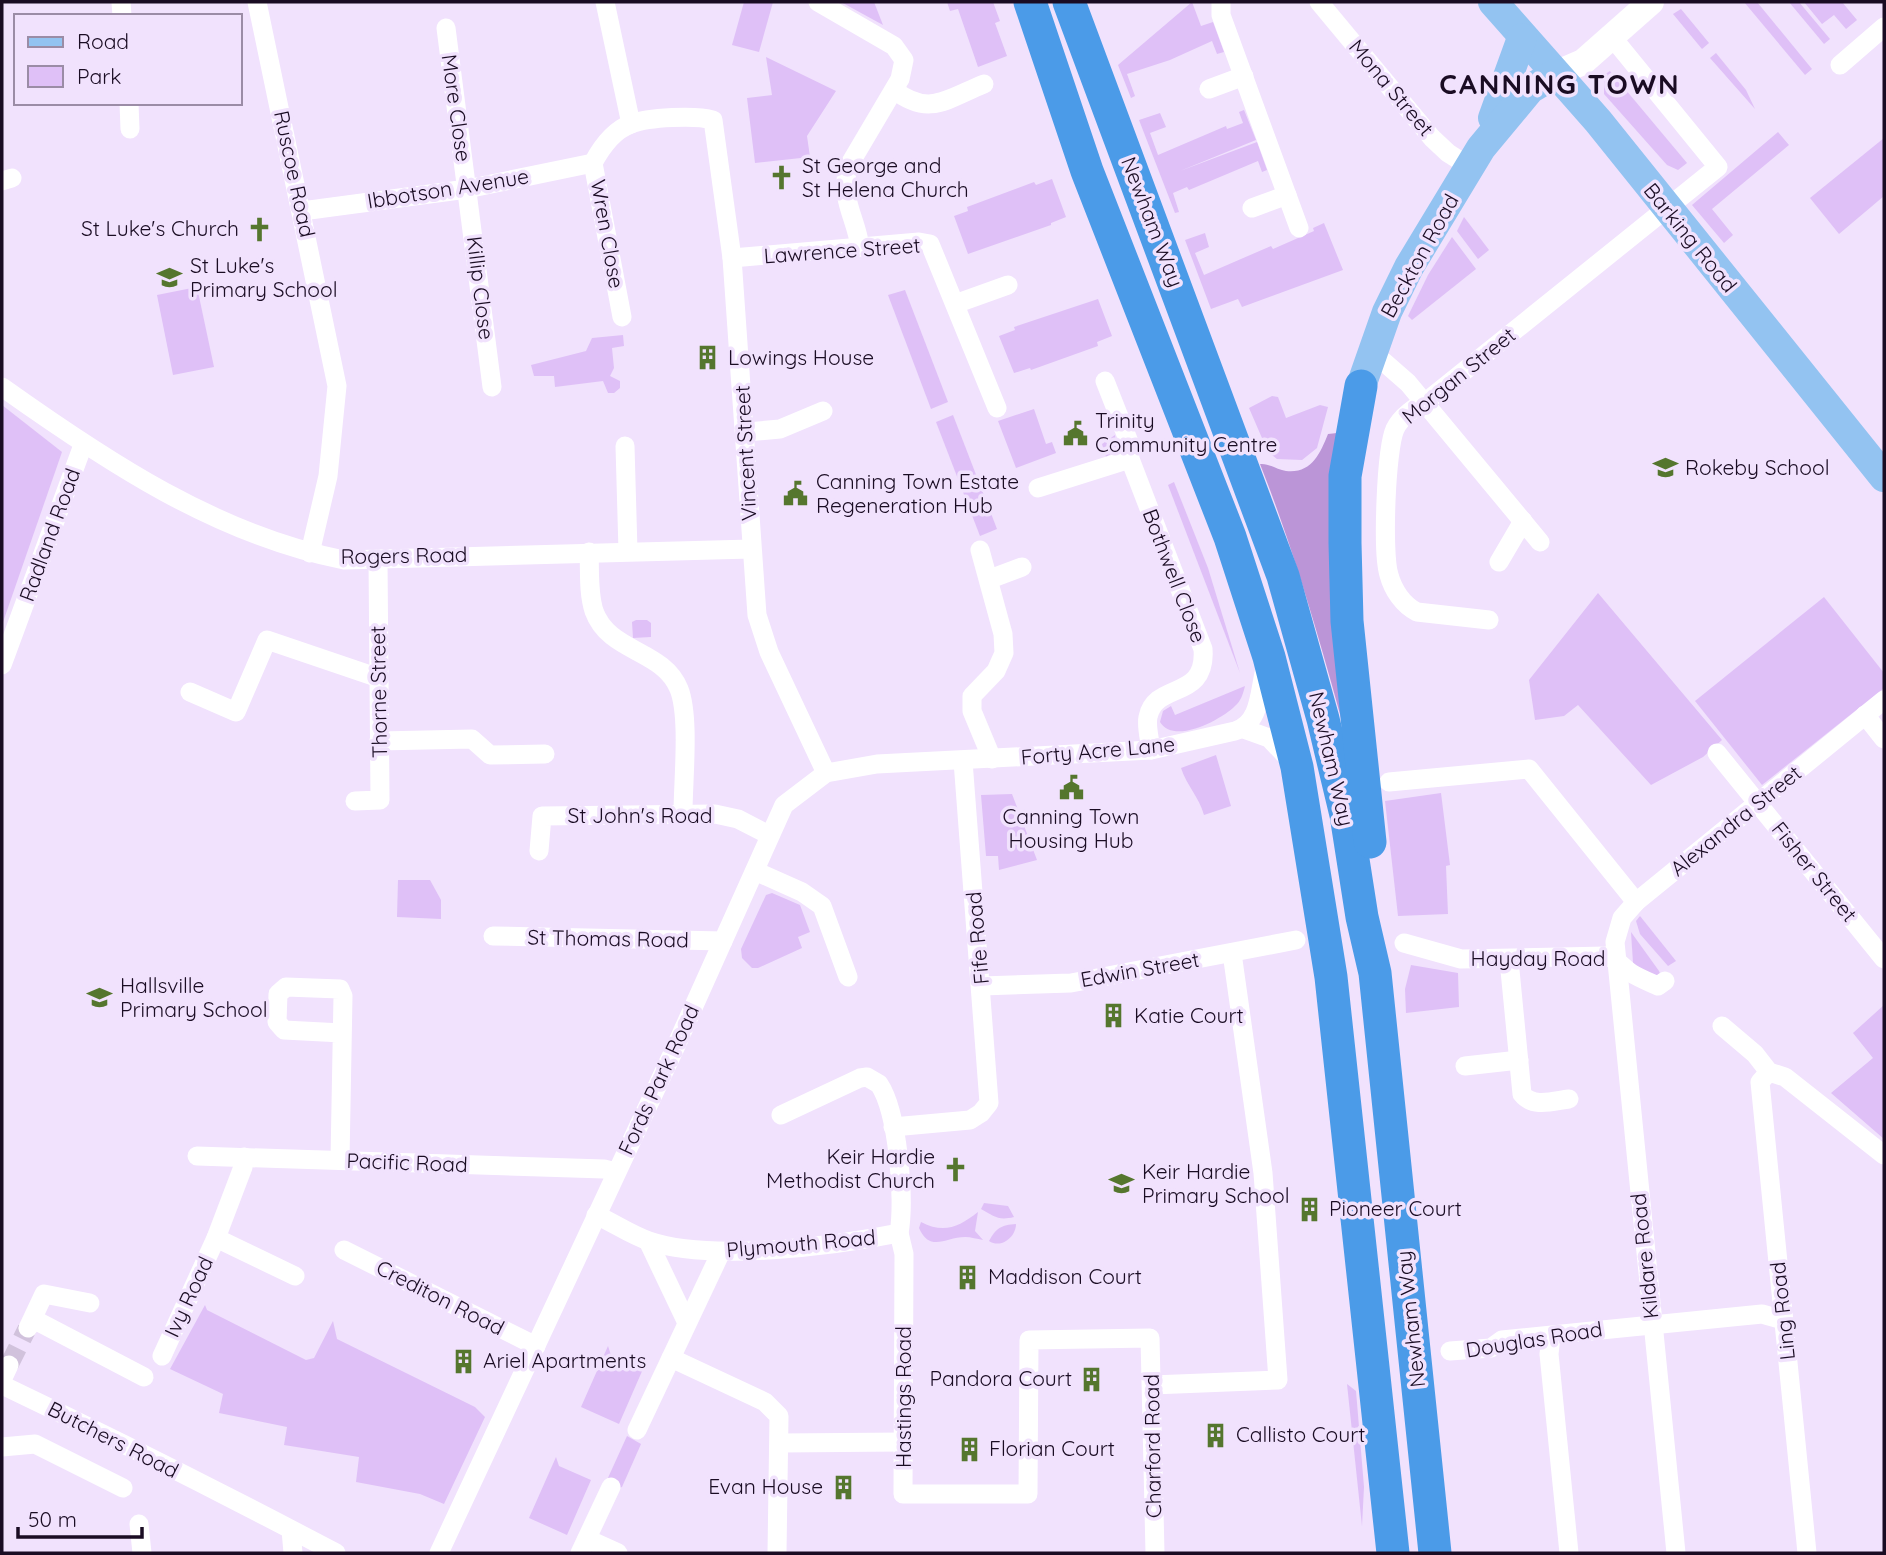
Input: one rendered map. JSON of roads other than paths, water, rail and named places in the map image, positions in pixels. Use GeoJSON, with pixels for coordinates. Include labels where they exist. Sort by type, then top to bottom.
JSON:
{"type":"FeatureCollection","features":[{"type":"Feature","properties":{"kind":"highway","name":"Newham Way"},"geometry":{"type":"LineString","coordinates":[[1069,2],[1283,576],[1323,719],[1343,803],[1362,917],[1375,973],[1435,1553]]}},
{"type":"Feature","properties":{"kind":"highway","name":"Newham Way"},"geometry":{"type":"LineString","coordinates":[[1031,4],[1087,171],[1207,477],[1269,657],[1297,766],[1331,977],[1393,1553]]}},
{"type":"Feature","properties":{"kind":"highway"},"geometry":{"type":"LineString","coordinates":[[1366,371],[1345,476],[1345,544],[1347,621],[1381,926],[1375,973]]}},
{"type":"Feature","properties":{"kind":"main road","name":"Barking Road"},"geometry":{"type":"LineString","coordinates":[[1493,2],[1598,121],[1665,208],[1884,477]]}},
{"type":"Feature","properties":{"kind":"main road","name":"Beckton Road"},"geometry":{"type":"LineString","coordinates":[[1492,132],[1493,117],[1522,37]]}},
{"type":"Feature","properties":{"kind":"main road","name":"Beckton Road"},"geometry":{"type":"LineString","coordinates":[[1366,371],[1409,267],[1492,132],[1504,123],[1530,89],[1555,74]]}},
{"type":"Feature","properties":{"kind":"street","name":"Ruscoe Road"},"geometry":{"type":"LineString","coordinates":[[257,2],[337,386],[328,476],[310,553]]}},
{"type":"Feature","properties":{"kind":"street"},"geometry":{"type":"LineString","coordinates":[[605,2],[631,124]]}},
{"type":"Feature","properties":{"kind":"street"},"geometry":{"type":"LineString","coordinates":[[818,2],[900,52],[904,70],[853,156],[844,183],[850,218],[859,234],[860,247]]}},
{"type":"Feature","properties":{"kind":"street"},"geometry":{"type":"LineString","coordinates":[[1221,2],[1221,15],[1299,228]]}},
{"type":"Feature","properties":{"kind":"street","name":"Mona Street"},"geometry":{"type":"LineString","coordinates":[[1319,2],[1432,138],[1448,153],[1470,167]]}},
{"type":"Feature","properties":{"kind":"street"},"geometry":{"type":"LineString","coordinates":[[1555,74],[1583,62],[1651,2]]}},
{"type":"Feature","properties":{"kind":"street"},"geometry":{"type":"LineString","coordinates":[[1840,65],[1884,27]]}},
{"type":"Feature","properties":{"kind":"street","name":"More Close"},"geometry":{"type":"LineString","coordinates":[[446,28],[467,189]]}},
{"type":"Feature","properties":{"kind":"street","name":"Morgan Street"},"geometry":{"type":"LineString","coordinates":[[1489,620],[1417,612],[1407,607],[1388,574],[1387,493],[1395,429],[1406,414],[1718,167],[1612,37]]}},
{"type":"Feature","properties":{"kind":"street"},"geometry":{"type":"LineString","coordinates":[[1209,89],[1244,76]]}},
{"type":"Feature","properties":{"kind":"street"},"geometry":{"type":"LineString","coordinates":[[894,90],[909,101],[930,106],[984,84]]}},
{"type":"Feature","properties":{"kind":"street"},"geometry":{"type":"LineString","coordinates":[[129,105],[130,130]]}},
{"type":"Feature","properties":{"kind":"street","name":"Vincent Street"},"geometry":{"type":"LineString","coordinates":[[631,124],[701,116],[713,120],[732,258],[747,432],[751,549],[757,615],[769,652],[826,773]]}},
{"type":"Feature","properties":{"kind":"street","name":"Wren Close"},"geometry":{"type":"LineString","coordinates":[[622,317],[593,163],[603,145],[631,124]]}},
{"type":"Feature","properties":{"kind":"street","name":"Ibbotson Avenue"},"geometry":{"type":"LineString","coordinates":[[302,211],[467,189],[593,163]]}},
{"type":"Feature","properties":{"kind":"street","name":"Killip Close"},"geometry":{"type":"LineString","coordinates":[[467,189],[492,387]]}},
{"type":"Feature","properties":{"kind":"street"},"geometry":{"type":"LineString","coordinates":[[1252,208],[1287,195]]}},
{"type":"Feature","properties":{"kind":"street","name":"Lawrence Street"},"geometry":{"type":"LineString","coordinates":[[732,258],[919,242],[930,244],[997,408]]}},
{"type":"Feature","properties":{"kind":"street"},"geometry":{"type":"LineString","coordinates":[[955,304],[1008,285]]}},
{"type":"Feature","properties":{"kind":"street"},"geometry":{"type":"LineString","coordinates":[[1366,371],[1392,369],[1424,402],[1540,542]]}},
{"type":"Feature","properties":{"kind":"street","name":"Bothwell Close"},"geometry":{"type":"LineString","coordinates":[[1105,381],[1129,442],[1130,459],[1203,649],[1204,662],[1196,679],[1158,700],[1152,707],[1148,716],[1151,750]]}},
{"type":"Feature","properties":{"kind":"street","name":"Rogers Road"},"geometry":{"type":"LineString","coordinates":[[2,387],[83,445],[208,513],[263,538],[310,553],[344,560],[751,549]]}},
{"type":"Feature","properties":{"kind":"street"},"geometry":{"type":"LineString","coordinates":[[747,432],[780,429],[823,411]]}},
{"type":"Feature","properties":{"kind":"street","name":"Radland Road"},"geometry":{"type":"LineString","coordinates":[[2,665],[83,445]]}},
{"type":"Feature","properties":{"kind":"street"},"geometry":{"type":"LineString","coordinates":[[625,446],[628,551]]}},
{"type":"Feature","properties":{"kind":"street"},"geometry":{"type":"LineString","coordinates":[[1038,488],[1130,459]]}},
{"type":"Feature","properties":{"kind":"street"},"geometry":{"type":"LineString","coordinates":[[1499,562],[1523,521]]}},
{"type":"Feature","properties":{"kind":"street"},"geometry":{"type":"LineString","coordinates":[[980,550],[990,579],[1004,653],[996,671],[979,686],[971,705],[992,759]]}},
{"type":"Feature","properties":{"kind":"street"},"geometry":{"type":"LineString","coordinates":[[589,552],[591,598],[601,624],[614,639],[658,662],[670,673],[679,689],[683,708],[683,813]]}},
{"type":"Feature","properties":{"kind":"street","name":"Thorne Street"},"geometry":{"type":"LineString","coordinates":[[355,801],[380,800],[378,559]]}},
{"type":"Feature","properties":{"kind":"street"},"geometry":{"type":"LineString","coordinates":[[990,579],[1022,567]]}},
{"type":"Feature","properties":{"kind":"street"},"geometry":{"type":"LineString","coordinates":[[190,692],[236,712],[267,640],[379,678]]}},
{"type":"Feature","properties":{"kind":"street"},"geometry":{"type":"LineString","coordinates":[[1269,657],[1254,717],[1244,729],[1269,738],[1297,766]]}},
{"type":"Feature","properties":{"kind":"street","name":"Alexandra Street"},"geometry":{"type":"LineString","coordinates":[[1616,958],[1615,942],[1622,918],[1636,902],[1884,700]]}},
{"type":"Feature","properties":{"kind":"street"},"geometry":{"type":"LineString","coordinates":[[1865,716],[1884,739]]}},
{"type":"Feature","properties":{"kind":"street","name":"Forty Acre Lane"},"geometry":{"type":"LineString","coordinates":[[992,759],[1151,750],[1244,729]]}},
{"type":"Feature","properties":{"kind":"street"},"geometry":{"type":"LineString","coordinates":[[379,741],[472,739],[489,755],[545,754]]}},
{"type":"Feature","properties":{"kind":"street","name":"Fisher Street"},"geometry":{"type":"LineString","coordinates":[[1717,753],[1884,959]]}},
{"type":"Feature","properties":{"kind":"street","name":"Fords Park Road"},"geometry":{"type":"LineString","coordinates":[[439,1553],[784,805],[826,773],[877,764],[992,759]]}},
{"type":"Feature","properties":{"kind":"street","name":"Fife Road"},"geometry":{"type":"LineString","coordinates":[[893,1127],[970,1120],[981,1113],[989,1103],[964,761]]}},
{"type":"Feature","properties":{"kind":"street"},"geometry":{"type":"LineString","coordinates":[[1389,782],[1529,769],[1636,902]]}},
{"type":"Feature","properties":{"kind":"street","name":"St John's Road"},"geometry":{"type":"LineString","coordinates":[[539,851],[542,816],[683,813],[738,819],[769,835]]}},
{"type":"Feature","properties":{"kind":"street"},"geometry":{"type":"LineString","coordinates":[[755,872],[802,892],[822,906],[848,977]]}},
{"type":"Feature","properties":{"kind":"street","name":"St Thomas Road"},"geometry":{"type":"LineString","coordinates":[[493,936],[723,941]]}},
{"type":"Feature","properties":{"kind":"street","name":"Edwin Street"},"geometry":{"type":"LineString","coordinates":[[982,986],[1071,983],[1296,940]]}},
{"type":"Feature","properties":{"kind":"street","name":"Hayday Road"},"geometry":{"type":"LineString","coordinates":[[1404,943],[1461,959],[1606,956],[1616,958],[1630,972],[1658,986],[1665,981]]}},
{"type":"Feature","properties":{"kind":"street"},"geometry":{"type":"LineString","coordinates":[[1152,1385],[1278,1380],[1263,1173],[1232,953]]}},
{"type":"Feature","properties":{"kind":"street","name":"Kildare Road"},"geometry":{"type":"LineString","coordinates":[[1616,958],[1676,1553]]}},
{"type":"Feature","properties":{"kind":"street"},"geometry":{"type":"LineString","coordinates":[[1509,960],[1522,1094],[1527,1101],[1569,1099]]}},
{"type":"Feature","properties":{"kind":"street"},"geometry":{"type":"LineString","coordinates":[[1722,1026],[1755,1054],[1769,1072],[1785,1077],[1884,1155]]}},
{"type":"Feature","properties":{"kind":"street"},"geometry":{"type":"LineString","coordinates":[[340,1160],[342,1032]]}},
{"type":"Feature","properties":{"kind":"street"},"geometry":{"type":"LineString","coordinates":[[1465,1066],[1519,1060]]}},
{"type":"Feature","properties":{"kind":"street","name":"Ling Road"},"geometry":{"type":"LineString","coordinates":[[1769,1072],[1760,1082],[1807,1553]]}},
{"type":"Feature","properties":{"kind":"street","name":"Plymouth Road"},"geometry":{"type":"LineString","coordinates":[[596,1215],[648,1241],[721,1252],[870,1239],[899,1233],[902,1216],[893,1127],[883,1090],[873,1080],[860,1078],[781,1115]]}},
{"type":"Feature","properties":{"kind":"street","name":"Pacific Road"},"geometry":{"type":"LineString","coordinates":[[197,1156],[607,1169],[616,1172]]}},
{"type":"Feature","properties":{"kind":"street","name":"Ivy Road"},"geometry":{"type":"LineString","coordinates":[[162,1356],[216,1238],[243,1167],[244,1157]]}},
{"type":"Feature","properties":{"kind":"street","name":"Hastings Road"},"geometry":{"type":"LineString","coordinates":[[899,1233],[904,1254],[903,1494],[1028,1494],[1029,1340]]}},
{"type":"Feature","properties":{"kind":"street","name":"Ivy Road"},"geometry":{"type":"LineString","coordinates":[[216,1238],[295,1276]]}},
{"type":"Feature","properties":{"kind":"street"},"geometry":{"type":"LineString","coordinates":[[648,1241],[687,1323]]}},
{"type":"Feature","properties":{"kind":"street","name":"Crediton Road"},"geometry":{"type":"LineString","coordinates":[[344,1250],[536,1346]]}},
{"type":"Feature","properties":{"kind":"street"},"geometry":{"type":"LineString","coordinates":[[637,1430],[721,1252]]}},
{"type":"Feature","properties":{"kind":"street"},"geometry":{"type":"LineString","coordinates":[[90,1303],[44,1294],[30,1324],[144,1377]]}},
{"type":"Feature","properties":{"kind":"street","name":"Douglas Road"},"geometry":{"type":"LineString","coordinates":[[1450,1351],[1491,1348],[1502,1340],[1652,1324],[1762,1314],[1783,1320]]}},
{"type":"Feature","properties":{"kind":"street"},"geometry":{"type":"LineString","coordinates":[[1552,1336],[1549,1354],[1569,1553]]}},
{"type":"Feature","properties":{"kind":"street","name":"Charford Road"},"geometry":{"type":"LineString","coordinates":[[1029,1340],[1150,1338],[1155,1553]]}},
{"type":"Feature","properties":{"kind":"street"},"geometry":{"type":"LineString","coordinates":[[671,1357],[765,1402],[779,1416],[777,1553]]}},
{"type":"Feature","properties":{"kind":"street","name":"Butchers Road"},"geometry":{"type":"LineString","coordinates":[[4,1377],[218,1494],[336,1553]]}},
{"type":"Feature","properties":{"kind":"street"},"geometry":{"type":"LineString","coordinates":[[780,1443],[904,1441]]}},
{"type":"Feature","properties":{"kind":"street"},"geometry":{"type":"LineString","coordinates":[[2,1447],[35,1444],[123,1488]]}},
{"type":"Feature","properties":{"kind":"street"},"geometry":{"type":"LineString","coordinates":[[611,1487],[584,1546],[618,1553]]}},
{"type":"Feature","properties":{"kind":"street"},"geometry":{"type":"LineString","coordinates":[[139,1524],[142,1553]]}},
{"type":"Feature","properties":{"kind":"street"},"geometry":{"type":"LineString","coordinates":[[291,1530],[293,1553]]}},
{"type":"Feature","properties":{"kind":"tunnel"},"geometry":{"type":"LineString","coordinates":[[9,1365],[27,1329]]}},
{"type":"Feature","properties":{"kind":"place","name":"St George and St Helena Church"},"geometry":{"type":"Point","coordinates":[782,178]}},
{"type":"Feature","properties":{"kind":"place","name":"St Luke's Church"},"geometry":{"type":"Point","coordinates":[259,229]}},
{"type":"Feature","properties":{"kind":"place","name":"St Luke's Primary School"},"geometry":{"type":"Point","coordinates":[170,278]}},
{"type":"Feature","properties":{"kind":"place","name":"Lowings House"},"geometry":{"type":"Point","coordinates":[708,358]}},
{"type":"Feature","properties":{"kind":"place","name":"Trinity Community Centre"},"geometry":{"type":"Point","coordinates":[1075,433]}},
{"type":"Feature","properties":{"kind":"place","name":"Rokeby School"},"geometry":{"type":"Point","coordinates":[1665,468]}},
{"type":"Feature","properties":{"kind":"place","name":"Canning Town Estate Regeneration Hub"},"geometry":{"type":"Point","coordinates":[796,494]}},
{"type":"Feature","properties":{"kind":"place","name":"Canning Town Housing Hub"},"geometry":{"type":"Point","coordinates":[1071,788]}},
{"type":"Feature","properties":{"kind":"place","name":"Hallsville Primary School"},"geometry":{"type":"Point","coordinates":[100,998]}},
{"type":"Feature","properties":{"kind":"place","name":"Katie Court"},"geometry":{"type":"Point","coordinates":[1114,1016]}},
{"type":"Feature","properties":{"kind":"place","name":"Keir Hardie Methodist Church"},"geometry":{"type":"Point","coordinates":[955,1169]}},
{"type":"Feature","properties":{"kind":"place","name":"Keir Hardie Primary School"},"geometry":{"type":"Point","coordinates":[1122,1184]}},
{"type":"Feature","properties":{"kind":"place","name":"Pioneer Court"},"geometry":{"type":"Point","coordinates":[1309,1209]}},
{"type":"Feature","properties":{"kind":"place","name":"Maddison Court"},"geometry":{"type":"Point","coordinates":[968,1277]}},
{"type":"Feature","properties":{"kind":"place","name":"Ariel Apartments"},"geometry":{"type":"Point","coordinates":[463,1361]}},
{"type":"Feature","properties":{"kind":"place","name":"Pandora Court"},"geometry":{"type":"Point","coordinates":[1092,1379]}},
{"type":"Feature","properties":{"kind":"place","name":"Callisto Court"},"geometry":{"type":"Point","coordinates":[1216,1435]}},
{"type":"Feature","properties":{"kind":"place","name":"Florian Court"},"geometry":{"type":"Point","coordinates":[969,1449]}},
{"type":"Feature","properties":{"kind":"place","name":"Evan House"},"geometry":{"type":"Point","coordinates":[843,1487]}},
{"type":"Feature","properties":{"kind":"district","name":"CANNING TOWN"},"geometry":{"type":"Point","coordinates":[1560,84]}}]}
